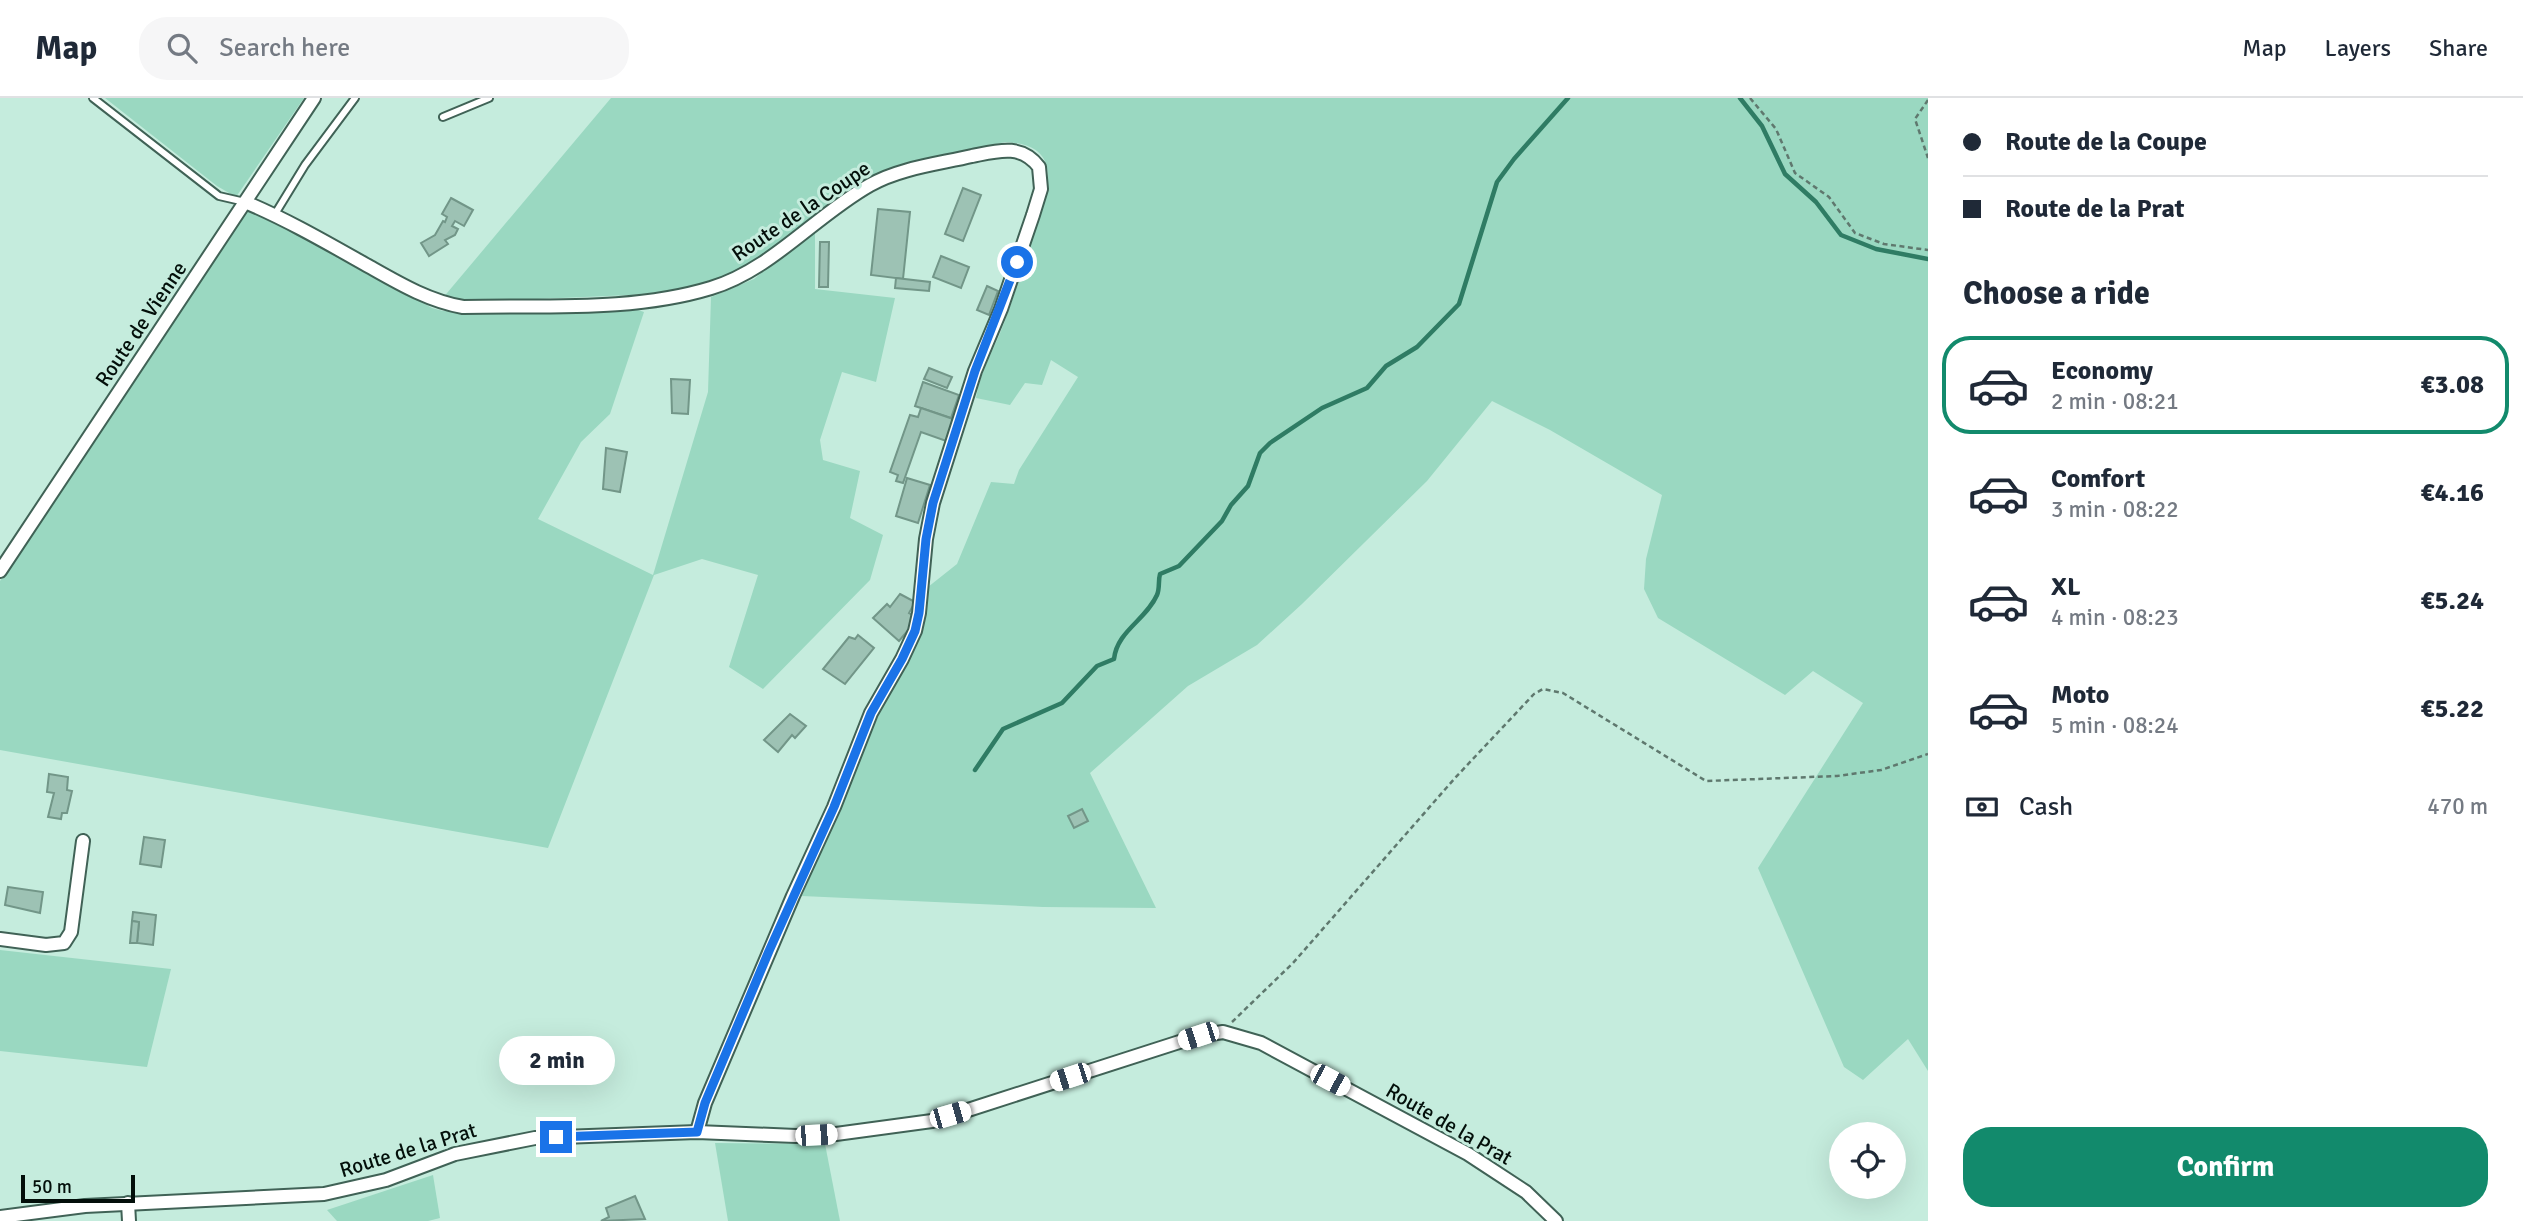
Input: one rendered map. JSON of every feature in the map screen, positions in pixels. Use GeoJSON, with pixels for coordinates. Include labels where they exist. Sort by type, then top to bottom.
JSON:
{"type":"FeatureCollection","features":[{"type":"Feature","properties":{"kind":"street","name":"Route de Vienne"},"geometry":{"type":"LineString","coordinates":[[0,571],[314,98]]}},
{"type":"Feature","properties":{"kind":"street","name":"Route de la Coupe"},"geometry":{"type":"LineString","coordinates":[[245,202],[275,214],[417,293],[444,304],[463,307],[625,303],[670,299],[735,279],[760,264],[838,205],[886,177],[1001,150],[1026,154],[1039,167],[1041,189],[1033,215],[1001,309],[975,371],[933,503],[915,631],[871,713],[834,807],[788,907],[705,1103],[697,1132]]}},
{"type":"Feature","properties":{"kind":"street"},"geometry":{"type":"LineString","coordinates":[[0,939],[46,945],[64,943],[71,932],[83,841]]}},
{"type":"Feature","properties":{"kind":"street","name":"Route de la Prat"},"geometry":{"type":"LineString","coordinates":[[0,1217],[128,1203],[324,1194],[386,1180],[455,1154],[482,1147],[577,1135],[697,1132],[823,1135],[932,1121],[1198,1036],[1223,1032],[1261,1043],[1468,1154],[1525,1192],[1556,1221]]}},
{"type":"Feature","properties":{"kind":"street"},"geometry":{"type":"LineString","coordinates":[[128,1203],[129,1221]]}},
{"type":"Feature","properties":{"kind":"lane"},"geometry":{"type":"LineString","coordinates":[[93,98],[219,196],[245,202]]}},
{"type":"Feature","properties":{"kind":"lane"},"geometry":{"type":"LineString","coordinates":[[275,214],[305,165],[355,98]]}},
{"type":"Feature","properties":{"kind":"lane"},"geometry":{"type":"LineString","coordinates":[[443,117],[489,98]]}},
{"type":"Feature","properties":{"kind":"path"},"geometry":{"type":"LineString","coordinates":[[1750,98],[1776,129],[1795,173],[1829,197],[1855,233],[1884,244],[1928,250]]}},
{"type":"Feature","properties":{"kind":"path"},"geometry":{"type":"LineString","coordinates":[[1928,100],[1915,119],[1928,158]]}},
{"type":"Feature","properties":{"kind":"path"},"geometry":{"type":"LineString","coordinates":[[1223,1032],[1245,1007],[1293,963],[1455,778],[1534,694],[1543,689],[1563,693],[1706,781],[1836,776],[1881,770],[1928,754]]}},
{"type":"Feature","properties":{"kind":"green space"},"geometry":{"type":"Polygon","coordinates":[[[105,98],[304,98],[236,197],[217,186],[105,98]]]}},
{"type":"Feature","properties":{"kind":"green space"},"geometry":{"type":"Polygon","coordinates":[[[611,98],[1928,98],[1928,1071],[1908,1039],[1863,1080],[1844,1067],[1758,868],[1863,703],[1813,671],[1785,695],[1658,618],[1644,589],[1646,559],[1662,495],[1550,430],[1492,401],[1427,481],[1302,604],[1257,645],[1188,686],[1090,773],[1156,908],[1043,907],[802,896],[867,741],[917,642],[926,608],[928,587],[957,564],[991,482],[1014,484],[1019,470],[1078,377],[1051,360],[1042,385],[1025,383],[1010,405],[976,398],[1022,269],[1045,192],[1047,168],[1037,151],[1025,145],[1005,142],[892,168],[827,205],[756,260],[729,276],[693,287],[654,294],[465,302],[442,299],[611,98]]]}},
{"type":"Feature","properties":{"kind":"green space"},"geometry":{"type":"Polygon","coordinates":[[[247,211],[261,212],[432,308],[443,311],[635,309],[644,312],[610,414],[581,442],[538,519],[653,575],[708,392],[711,297],[754,279],[815,229],[815,289],[895,298],[876,382],[842,372],[820,440],[823,460],[860,471],[850,518],[883,535],[870,580],[763,689],[729,667],[758,575],[702,559],[654,575],[548,848],[0,750],[0,581],[247,211]]]}},
{"type":"Feature","properties":{"kind":"green space"},"geometry":{"type":"Polygon","coordinates":[[[0,950],[171,969],[147,1067],[0,1051],[0,950]]]}},
{"type":"Feature","properties":{"kind":"green space"},"geometry":{"type":"Polygon","coordinates":[[[715,1143],[825,1144],[840,1221],[728,1221],[715,1143]]]}},
{"type":"Feature","properties":{"kind":"green space"},"geometry":{"type":"Polygon","coordinates":[[[433,1175],[440,1218],[428,1221],[337,1221],[327,1210],[433,1175]]]}},
{"type":"Feature","properties":{"kind":"building"},"geometry":{"type":"Polygon","coordinates":[[[963,188],[981,195],[963,241],[945,234],[963,188]]]}},
{"type":"Feature","properties":{"kind":"building"},"geometry":{"type":"Polygon","coordinates":[[[451,198],[473,210],[464,226],[455,221],[452,226],[458,229],[455,235],[445,240],[448,244],[429,256],[421,243],[435,235],[443,221],[445,222],[447,217],[442,214],[451,198]]]}},
{"type":"Feature","properties":{"kind":"building"},"geometry":{"type":"Polygon","coordinates":[[[878,209],[910,212],[903,279],[871,275],[878,209]]]}},
{"type":"Feature","properties":{"kind":"building"},"geometry":{"type":"Polygon","coordinates":[[[820,242],[829,242],[828,287],[819,287],[820,242]]]}},
{"type":"Feature","properties":{"kind":"building"},"geometry":{"type":"Polygon","coordinates":[[[941,256],[969,267],[961,288],[933,277],[941,256]]]}},
{"type":"Feature","properties":{"kind":"building"},"geometry":{"type":"Polygon","coordinates":[[[896,278],[930,282],[929,291],[895,288],[896,278]]]}},
{"type":"Feature","properties":{"kind":"building"},"geometry":{"type":"Polygon","coordinates":[[[987,286],[998,291],[989,315],[977,310],[987,286]]]}},
{"type":"Feature","properties":{"kind":"building"},"geometry":{"type":"Polygon","coordinates":[[[929,368],[952,377],[947,388],[924,379],[929,368]]]}},
{"type":"Feature","properties":{"kind":"building"},"geometry":{"type":"Polygon","coordinates":[[[671,379],[690,380],[688,414],[672,413],[671,379]]]}},
{"type":"Feature","properties":{"kind":"building"},"geometry":{"type":"Polygon","coordinates":[[[923,382],[959,395],[951,418],[915,406],[923,382]]]}},
{"type":"Feature","properties":{"kind":"building"},"geometry":{"type":"Polygon","coordinates":[[[921,408],[956,420],[949,442],[921,432],[903,483],[896,481],[898,475],[890,472],[910,415],[918,417],[921,408]]]}},
{"type":"Feature","properties":{"kind":"building"},"geometry":{"type":"Polygon","coordinates":[[[606,448],[627,452],[620,492],[603,489],[606,448]]]}},
{"type":"Feature","properties":{"kind":"building"},"geometry":{"type":"Polygon","coordinates":[[[907,478],[930,485],[918,523],[896,516],[907,478]]]}},
{"type":"Feature","properties":{"kind":"building"},"geometry":{"type":"Polygon","coordinates":[[[900,594],[915,602],[909,613],[916,617],[899,641],[873,618],[887,604],[890,607],[900,594]]]}},
{"type":"Feature","properties":{"kind":"building"},"geometry":{"type":"Polygon","coordinates":[[[858,635],[874,648],[845,684],[823,669],[849,637],[855,639],[858,635]]]}},
{"type":"Feature","properties":{"kind":"building"},"geometry":{"type":"Polygon","coordinates":[[[790,714],[806,726],[795,738],[792,735],[778,752],[764,740],[790,714]]]}},
{"type":"Feature","properties":{"kind":"building"},"geometry":{"type":"Polygon","coordinates":[[[49,774],[68,777],[67,790],[72,791],[67,813],[62,813],[61,819],[48,817],[54,793],[47,792],[49,774]]]}},
{"type":"Feature","properties":{"kind":"building"},"geometry":{"type":"Polygon","coordinates":[[[1082,809],[1088,821],[1074,828],[1068,816],[1082,809]]]}},
{"type":"Feature","properties":{"kind":"building"},"geometry":{"type":"Polygon","coordinates":[[[144,837],[165,840],[161,867],[140,864],[144,837]]]}},
{"type":"Feature","properties":{"kind":"building"},"geometry":{"type":"Polygon","coordinates":[[[8,887],[43,892],[40,913],[5,905],[8,887]]]}},
{"type":"Feature","properties":{"kind":"building"},"geometry":{"type":"Polygon","coordinates":[[[133,912],[156,915],[153,945],[137,943],[139,922],[132,921],[133,912]]]}},
{"type":"Feature","properties":{"kind":"building"},"geometry":{"type":"Polygon","coordinates":[[[132,921],[139,922],[137,943],[130,943],[132,921]]]}},
{"type":"Feature","properties":{"kind":"building"},"geometry":{"type":"Polygon","coordinates":[[[635,1196],[645,1219],[601,1221],[609,1217],[606,1208],[635,1196]]]}},
{"type":"Feature","properties":{"kind":"waterway"},"geometry":{"type":"LineString","coordinates":[[975,770],[1003,729],[1062,703],[1097,666],[1114,659],[1120,641],[1157,595],[1160,574],[1179,566],[1222,521],[1231,505],[1248,486],[1260,453],[1270,443],[1322,408],[1367,388],[1386,366],[1417,347],[1459,304],[1497,182],[1568,98]]}},
{"type":"Feature","properties":{"kind":"waterway"},"geometry":{"type":"LineString","coordinates":[[1740,98],[1762,126],[1785,174],[1816,202],[1841,235],[1876,249],[1928,259]]}},
{"type":"Feature","properties":{"kind":"route"},"geometry":{"type":"LineString","coordinates":[[556,1137],[697,1132],[705,1103],[834,807],[871,713],[915,631],[933,503],[975,371],[1017,262]]}}]}
